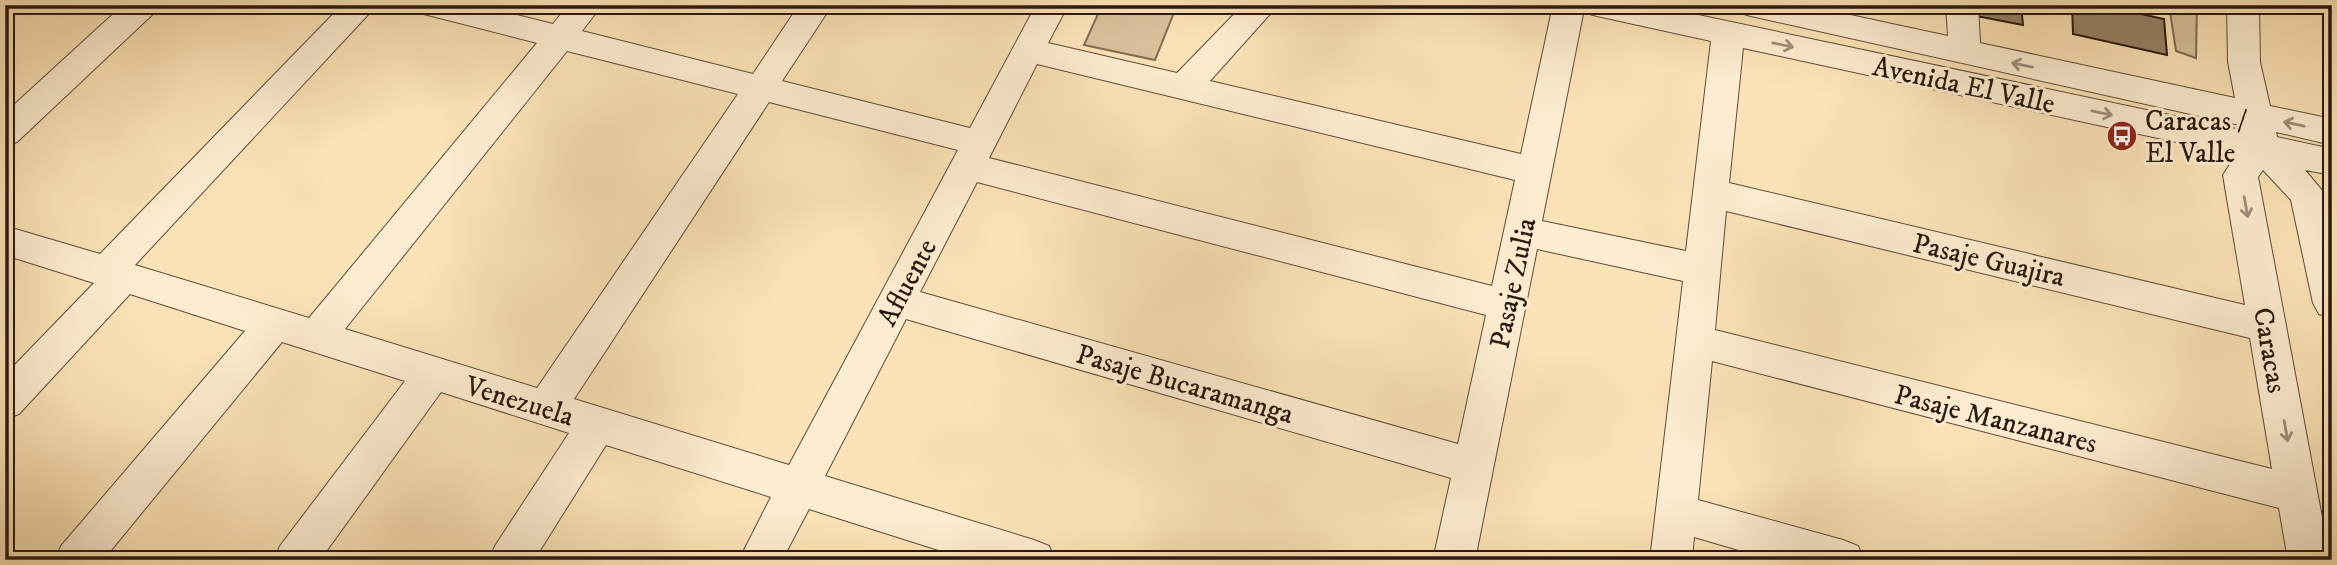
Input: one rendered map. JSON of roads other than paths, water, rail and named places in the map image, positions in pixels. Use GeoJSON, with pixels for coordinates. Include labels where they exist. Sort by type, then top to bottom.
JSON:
{"type":"FeatureCollection","features":[{"type":"Feature","properties":{"kind":"street"},"geometry":{"type":"LineString","coordinates":[[5,133],[144,5]]}},
{"type":"Feature","properties":{"kind":"street"},"geometry":{"type":"LineString","coordinates":[[5,402],[115,274],[361,5]]}},
{"type":"Feature","properties":{"kind":"street"},"geometry":{"type":"LineString","coordinates":[[431,5],[760,88],[974,155],[1507,305]]}},
{"type":"Feature","properties":{"kind":"street"},"geometry":{"type":"LineString","coordinates":[[316,337],[586,5]]}},
{"type":"Feature","properties":{"kind":"street"},"geometry":{"type":"LineString","coordinates":[[546,408],[816,5]]}},
{"type":"Feature","properties":{"kind":"street","name":"Afluente"},"geometry":{"type":"LineString","coordinates":[[760,560],[1052,5]]}},
{"type":"Feature","properties":{"kind":"street"},"geometry":{"type":"LineString","coordinates":[[1184,87],[1262,5]]}},
{"type":"Feature","properties":{"kind":"street","name":"Pasaje Zulia"},"geometry":{"type":"LineString","coordinates":[[1454,560],[1569,5]]}},
{"type":"Feature","properties":{"kind":"street","name":"Avenida El Valle"},"geometry":{"type":"LineString","coordinates":[[1597,5],[1728,33],[2259,131],[2332,132]]}},
{"type":"Feature","properties":{"kind":"street","name":"Avenida El Valle"},"geometry":{"type":"LineString","coordinates":[[1751,5],[1965,52],[2259,131],[2332,162]]}},
{"type":"Feature","properties":{"kind":"street"},"geometry":{"type":"LineString","coordinates":[[1962,5],[1965,52]]}},
{"type":"Feature","properties":{"kind":"street"},"geometry":{"type":"LineString","coordinates":[[2243,5],[2244,62],[2259,131],[2307,194],[2332,303]]}},
{"type":"Feature","properties":{"kind":"street"},"geometry":{"type":"LineString","coordinates":[[1671,560],[1728,33]]}},
{"type":"Feature","properties":{"kind":"street"},"geometry":{"type":"LineString","coordinates":[[1029,50],[1534,171]]}},
{"type":"Feature","properties":{"kind":"street","name":"Caracas"},"geometry":{"type":"LineString","coordinates":[[2259,131],[2240,176],[2309,560]]}},
{"type":"Feature","properties":{"kind":"street","name":"Pasaje Guajira"},"geometry":{"type":"LineString","coordinates":[[1711,193],[2267,326]]}},
{"type":"Feature","properties":{"kind":"street"},"geometry":{"type":"LineString","coordinates":[[1522,232],[1703,270]]}},
{"type":"Feature","properties":{"kind":"street","name":"Venezuela"},"geometry":{"type":"LineString","coordinates":[[5,240],[1034,560]]}},
{"type":"Feature","properties":{"kind":"street","name":"Pasaje Bucaramanga"},"geometry":{"type":"LineString","coordinates":[[897,301],[1474,466]]}},
{"type":"Feature","properties":{"kind":"street"},"geometry":{"type":"LineString","coordinates":[[76,560],[274,324]]}},
{"type":"Feature","properties":{"kind":"street","name":"Pasaje Manzanares"},"geometry":{"type":"LineString","coordinates":[[1695,341],[2298,494]]}},
{"type":"Feature","properties":{"kind":"street"},"geometry":{"type":"LineString","coordinates":[[295,560],[433,373]]}},
{"type":"Feature","properties":{"kind":"street"},"geometry":{"type":"LineString","coordinates":[[510,560],[597,424]]}},
{"type":"Feature","properties":{"kind":"street"},"geometry":{"type":"LineString","coordinates":[[1676,513],[1843,560]]}},
{"type":"Feature","properties":{"kind":"place","name":"Caracas / El Valle"},"geometry":{"type":"Point","coordinates":[2122,136]}}]}
